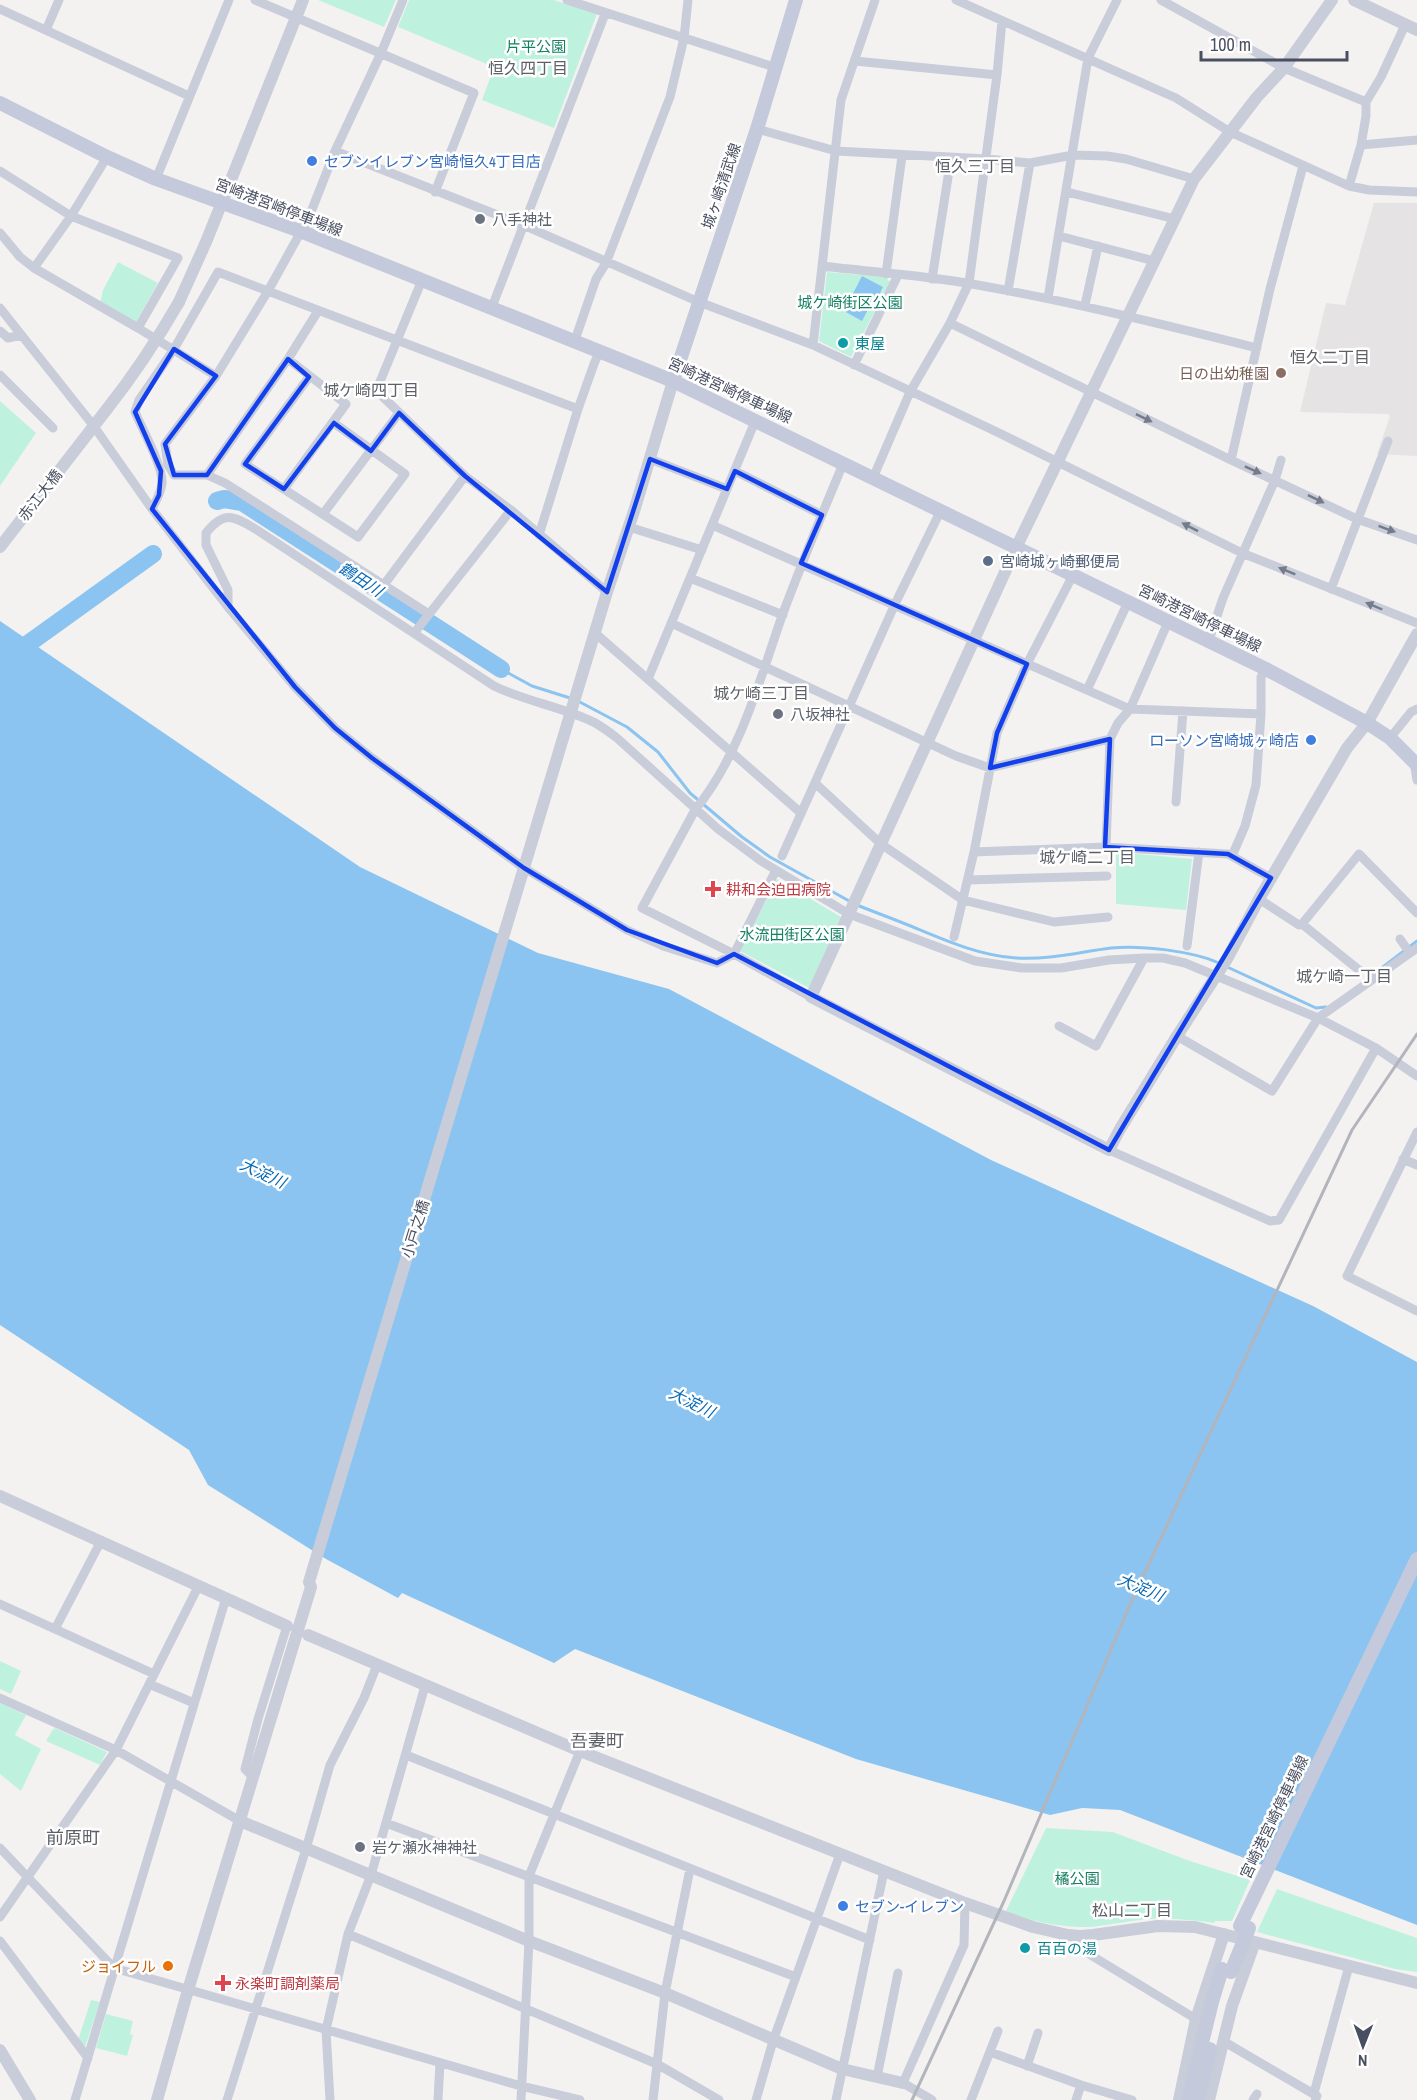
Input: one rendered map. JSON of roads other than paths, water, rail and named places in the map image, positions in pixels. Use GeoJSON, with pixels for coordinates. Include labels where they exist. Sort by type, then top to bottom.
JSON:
{"type":"FeatureCollection","features":[{"type":"Feature","properties":{"kind":"main road","name":"城ヶ崎清武線"},"geometry":{"type":"LineString","coordinates":[[673,381],[777,68],[796,0]]}},
{"type":"Feature","properties":{"kind":"main road","name":"宮崎港宮崎停車場線"},"geometry":{"type":"LineString","coordinates":[[0,103],[156,179],[300,231],[673,381],[1266,669],[1367,723],[1390,738],[1416,762]]}},
{"type":"Feature","properties":{"kind":"main road","name":"宮崎港宮崎停車場線"},"geometry":{"type":"LineString","coordinates":[[1198,2100],[1222,1969],[1240,1926],[1417,1559]]}},
{"type":"Feature","properties":{"kind":"main road","name":"宮崎港宮崎停車場線"},"geometry":{"type":"LineString","coordinates":[[1188,2100],[1216,2004],[1249,1928],[1417,1581]]}},
{"type":"Feature","properties":{"kind":"street"},"geometry":{"type":"LineString","coordinates":[[46,30],[59,0]]}},
{"type":"Feature","properties":{"kind":"street"},"geometry":{"type":"LineString","coordinates":[[156,179],[229,0]]}},
{"type":"Feature","properties":{"kind":"street"},"geometry":{"type":"LineString","coordinates":[[255,0],[474,93],[435,192]]}},
{"type":"Feature","properties":{"kind":"street","name":"赤江大橋"},"geometry":{"type":"LineString","coordinates":[[0,547],[130,380],[179,302],[222,203],[303,0]]}},
{"type":"Feature","properties":{"kind":"street"},"geometry":{"type":"LineString","coordinates":[[402,0],[309,217],[268,291],[216,376],[165,444],[168,465],[174,475],[207,475],[225,483],[429,614]]}},
{"type":"Feature","properties":{"kind":"street"},"geometry":{"type":"LineString","coordinates":[[567,0],[777,68]]}},
{"type":"Feature","properties":{"kind":"street"},"geometry":{"type":"LineString","coordinates":[[575,340],[596,279],[606,262],[669,97],[684,38],[688,0]]}},
{"type":"Feature","properties":{"kind":"street"},"geometry":{"type":"LineString","coordinates":[[813,345],[841,100],[874,0]]}},
{"type":"Feature","properties":{"kind":"street"},"geometry":{"type":"LineString","coordinates":[[956,0],[1176,98],[1230,132],[1349,186],[1369,190],[1417,192]]}},
{"type":"Feature","properties":{"kind":"street"},"geometry":{"type":"LineString","coordinates":[[1048,298],[1088,58],[1117,0]]}},
{"type":"Feature","properties":{"kind":"street"},"geometry":{"type":"LineString","coordinates":[[1161,0],[1284,68],[1366,102]]}},
{"type":"Feature","properties":{"kind":"street"},"geometry":{"type":"LineString","coordinates":[[811,997],[1016,548],[1194,178],[1257,97],[1284,68],[1332,0]]}},
{"type":"Feature","properties":{"kind":"street"},"geometry":{"type":"LineString","coordinates":[[1349,186],[1361,145],[1366,102],[1411,28],[1354,0]]}},
{"type":"Feature","properties":{"kind":"street"},"geometry":{"type":"LineString","coordinates":[[0,9],[189,96]]}},
{"type":"Feature","properties":{"kind":"street"},"geometry":{"type":"LineString","coordinates":[[492,307],[605,14]]}},
{"type":"Feature","properties":{"kind":"street"},"geometry":{"type":"LineString","coordinates":[[873,478],[910,392],[950,323],[969,283],[998,75],[1002,21]]}},
{"type":"Feature","properties":{"kind":"street"},"geometry":{"type":"LineString","coordinates":[[855,61],[998,75]]}},
{"type":"Feature","properties":{"kind":"street"},"geometry":{"type":"LineString","coordinates":[[757,129],[836,152],[1030,163],[1073,155],[1126,159],[1194,178]]}},
{"type":"Feature","properties":{"kind":"street"},"geometry":{"type":"LineString","coordinates":[[1361,145],[1417,140]]}},
{"type":"Feature","properties":{"kind":"street"},"geometry":{"type":"LineString","coordinates":[[335,152],[523,225],[699,302],[813,345],[997,432],[1242,553],[1417,623]]}},
{"type":"Feature","properties":{"kind":"street"},"geometry":{"type":"LineString","coordinates":[[885,274],[902,156]]}},
{"type":"Feature","properties":{"kind":"street"},"geometry":{"type":"LineString","coordinates":[[34,268],[71,216],[107,157]]}},
{"type":"Feature","properties":{"kind":"street"},"geometry":{"type":"LineString","coordinates":[[932,279],[951,158]]}},
{"type":"Feature","properties":{"kind":"street"},"geometry":{"type":"LineString","coordinates":[[1008,291],[1030,163]]}},
{"type":"Feature","properties":{"kind":"street"},"geometry":{"type":"LineString","coordinates":[[1231,460],[1303,166]]}},
{"type":"Feature","properties":{"kind":"street"},"geometry":{"type":"LineString","coordinates":[[0,171],[71,216],[178,258],[138,328]]}},
{"type":"Feature","properties":{"kind":"street"},"geometry":{"type":"LineString","coordinates":[[1066,192],[1175,219]]}},
{"type":"Feature","properties":{"kind":"street"},"geometry":{"type":"LineString","coordinates":[[0,233],[20,257],[34,268],[216,376]]}},
{"type":"Feature","properties":{"kind":"street"},"geometry":{"type":"LineString","coordinates":[[1059,236],[1154,261]]}},
{"type":"Feature","properties":{"kind":"street"},"geometry":{"type":"LineString","coordinates":[[1085,305],[1098,246]]}},
{"type":"Feature","properties":{"kind":"street"},"geometry":{"type":"LineString","coordinates":[[822,266],[969,283],[1130,315],[1257,348]]}},
{"type":"Feature","properties":{"kind":"street"},"geometry":{"type":"LineString","coordinates":[[152,509],[159,495],[162,482],[161,471],[135,412],[139,400],[174,350],[218,272],[578,409]]}},
{"type":"Feature","properties":{"kind":"street"},"geometry":{"type":"LineString","coordinates":[[854,364],[898,275]]}},
{"type":"Feature","properties":{"kind":"street"},"geometry":{"type":"LineString","coordinates":[[422,280],[379,384],[383,397],[465,476],[511,510],[607,592]]}},
{"type":"Feature","properties":{"kind":"street"},"geometry":{"type":"LineString","coordinates":[[0,308],[93,425],[152,509],[228,607],[334,729],[523,872],[653,943],[717,963],[734,954],[776,870]]}},
{"type":"Feature","properties":{"kind":"street"},"geometry":{"type":"LineString","coordinates":[[207,475],[288,359],[318,311]]}},
{"type":"Feature","properties":{"kind":"street"},"geometry":{"type":"LineString","coordinates":[[950,323],[1231,460],[1358,519],[1417,540]]}},
{"type":"Feature","properties":{"kind":"street"},"geometry":{"type":"LineString","coordinates":[[0,331],[8,338],[21,335]]}},
{"type":"Feature","properties":{"kind":"street"},"geometry":{"type":"LineString","coordinates":[[539,535],[578,409],[600,350]]}},
{"type":"Feature","properties":{"kind":"street"},"geometry":{"type":"LineString","coordinates":[[284,489],[346,404],[288,359]]}},
{"type":"Feature","properties":{"kind":"street"},"geometry":{"type":"LineString","coordinates":[[0,375],[53,428]]}},
{"type":"Feature","properties":{"kind":"street"},"geometry":{"type":"LineString","coordinates":[[309,377],[245,464],[358,537],[405,474],[334,423]]}},
{"type":"Feature","properties":{"kind":"street","name":"小戸之橋"},"geometry":{"type":"LineString","coordinates":[[157,2100],[252,1776],[311,1587],[309,1582],[570,713],[673,381]]}},
{"type":"Feature","properties":{"kind":"street"},"geometry":{"type":"LineString","coordinates":[[323,514],[399,413]]}},
{"type":"Feature","properties":{"kind":"street"},"geometry":{"type":"LineString","coordinates":[[648,679],[756,420]]}},
{"type":"Feature","properties":{"kind":"street"},"geometry":{"type":"LineString","coordinates":[[1331,589],[1388,441]]}},
{"type":"Feature","properties":{"kind":"street"},"geometry":{"type":"LineString","coordinates":[[650,459],[727,489]]}},
{"type":"Feature","properties":{"kind":"street"},"geometry":{"type":"LineString","coordinates":[[1209,640],[1223,598],[1275,480],[1281,460]]}},
{"type":"Feature","properties":{"kind":"street"},"geometry":{"type":"LineString","coordinates":[[843,464],[801,564],[733,752],[695,810],[642,908],[1109,1150],[1270,1221],[1279,1220],[1376,1048]]}},
{"type":"Feature","properties":{"kind":"street"},"geometry":{"type":"LineString","coordinates":[[735,471],[822,515]]}},
{"type":"Feature","properties":{"kind":"street"},"geometry":{"type":"LineString","coordinates":[[383,586],[465,476]]}},
{"type":"Feature","properties":{"kind":"street"},"geometry":{"type":"LineString","coordinates":[[415,632],[511,510]]}},
{"type":"Feature","properties":{"kind":"street"},"geometry":{"type":"LineString","coordinates":[[782,856],[895,604],[940,512]]}},
{"type":"Feature","properties":{"kind":"street"},"geometry":{"type":"LineString","coordinates":[[228,607],[228,590],[206,545],[206,533],[220,519],[227,516],[234,517],[257,530],[494,686],[591,721],[617,738],[718,830],[776,870],[849,914],[975,961],[1022,968],[1061,968],[1109,960],[1144,958],[1162,958],[1185,963],[1318,1018],[1376,1048],[1417,1076]]}},
{"type":"Feature","properties":{"kind":"street"},"geometry":{"type":"LineString","coordinates":[[712,525],[1130,709],[1261,714]]}},
{"type":"Feature","properties":{"kind":"street"},"geometry":{"type":"LineString","coordinates":[[628,527],[702,550]]}},
{"type":"Feature","properties":{"kind":"street"},"geometry":{"type":"LineString","coordinates":[[954,937],[974,852],[997,734],[1027,664],[1073,575]]}},
{"type":"Feature","properties":{"kind":"street"},"geometry":{"type":"LineString","coordinates":[[690,578],[783,615]]}},
{"type":"Feature","properties":{"kind":"street"},"geometry":{"type":"LineString","coordinates":[[1087,690],[1128,602]]}},
{"type":"Feature","properties":{"kind":"street"},"geometry":{"type":"LineString","coordinates":[[1106,847],[1110,740],[1118,723],[1130,709],[1168,622]]}},
{"type":"Feature","properties":{"kind":"street"},"geometry":{"type":"LineString","coordinates":[[671,623],[956,756],[990,768],[1110,740]]}},
{"type":"Feature","properties":{"kind":"street"},"geometry":{"type":"LineString","coordinates":[[595,633],[801,813]]}},
{"type":"Feature","properties":{"kind":"street"},"geometry":{"type":"LineString","coordinates":[[1109,1150],[1227,958],[1347,748],[1367,723],[1417,634]]}},
{"type":"Feature","properties":{"kind":"street"},"geometry":{"type":"LineString","coordinates":[[1232,856],[1245,826],[1256,785],[1261,677],[1266,669]]}},
{"type":"Feature","properties":{"kind":"street"},"geometry":{"type":"LineString","coordinates":[[1390,738],[1411,712],[1417,709]]}},
{"type":"Feature","properties":{"kind":"street"},"geometry":{"type":"LineString","coordinates":[[1176,802],[1183,711]]}},
{"type":"Feature","properties":{"kind":"street"},"geometry":{"type":"LineString","coordinates":[[1416,762],[1417,780]]}},
{"type":"Feature","properties":{"kind":"street"},"geometry":{"type":"LineString","coordinates":[[815,783],[881,844],[963,900],[1054,922],[1108,917]]}},
{"type":"Feature","properties":{"kind":"street"},"geometry":{"type":"LineString","coordinates":[[974,852],[1106,847],[1199,852],[1232,856],[1271,878]]}},
{"type":"Feature","properties":{"kind":"street"},"geometry":{"type":"LineString","coordinates":[[1187,946],[1199,852]]}},
{"type":"Feature","properties":{"kind":"street"},"geometry":{"type":"LineString","coordinates":[[1302,924],[1359,854],[1417,913]]}},
{"type":"Feature","properties":{"kind":"street"},"geometry":{"type":"LineString","coordinates":[[968,880],[1107,876]]}},
{"type":"Feature","properties":{"kind":"street"},"geometry":{"type":"LineString","coordinates":[[1259,899],[1299,925],[1302,924],[1359,970]]}},
{"type":"Feature","properties":{"kind":"street"},"geometry":{"type":"LineString","coordinates":[[1177,1036],[1272,1091],[1318,1018],[1414,950],[1400,939]]}},
{"type":"Feature","properties":{"kind":"street"},"geometry":{"type":"LineString","coordinates":[[1059,1026],[1096,1046],[1144,958]]}},
{"type":"Feature","properties":{"kind":"street"},"geometry":{"type":"LineString","coordinates":[[1417,1132],[1347,1276],[1417,1311]]}},
{"type":"Feature","properties":{"kind":"street"},"geometry":{"type":"LineString","coordinates":[[1403,1159],[1417,1165]]}},
{"type":"Feature","properties":{"kind":"street"},"geometry":{"type":"LineString","coordinates":[[0,1496],[287,1626],[245,1769],[252,1776]]}},
{"type":"Feature","properties":{"kind":"street"},"geometry":{"type":"LineString","coordinates":[[55,1629],[101,1541]]}},
{"type":"Feature","properties":{"kind":"street"},"geometry":{"type":"LineString","coordinates":[[0,1917],[116,1750],[199,1585]]}},
{"type":"Feature","properties":{"kind":"street"},"geometry":{"type":"LineString","coordinates":[[75,2100],[226,1598]]}},
{"type":"Feature","properties":{"kind":"street"},"geometry":{"type":"LineString","coordinates":[[0,1604],[154,1674]]}},
{"type":"Feature","properties":{"kind":"street"},"geometry":{"type":"LineString","coordinates":[[308,1635],[580,1751],[965,1903],[1033,1927],[1074,1935],[1094,1935],[1158,1926],[1194,1927],[1417,1983]]}},
{"type":"Feature","properties":{"kind":"street"},"geometry":{"type":"LineString","coordinates":[[227,2100],[330,1765],[364,1698],[377,1665]]}},
{"type":"Feature","properties":{"kind":"street"},"geometry":{"type":"LineString","coordinates":[[149,1684],[194,1703]]}},
{"type":"Feature","properties":{"kind":"street"},"geometry":{"type":"LineString","coordinates":[[330,2100],[326,2030],[348,1934],[371,1875],[425,1686]]}},
{"type":"Feature","properties":{"kind":"street"},"geometry":{"type":"LineString","coordinates":[[0,1698],[116,1750],[240,1821],[529,1941],[664,1993],[842,2069],[903,2083],[932,2100]]}},
{"type":"Feature","properties":{"kind":"street"},"geometry":{"type":"LineString","coordinates":[[520,2100],[529,1941],[529,1876],[580,1751]]}},
{"type":"Feature","properties":{"kind":"street"},"geometry":{"type":"LineString","coordinates":[[406,1755],[870,1940]]}},
{"type":"Feature","properties":{"kind":"street"},"geometry":{"type":"LineString","coordinates":[[386,1823],[796,1977]]}},
{"type":"Feature","properties":{"kind":"street"},"geometry":{"type":"LineString","coordinates":[[0,1848],[114,1968],[521,2086],[580,2100]]}},
{"type":"Feature","properties":{"kind":"street"},"geometry":{"type":"LineString","coordinates":[[756,2100],[773,2041],[840,1854]]}},
{"type":"Feature","properties":{"kind":"street"},"geometry":{"type":"LineString","coordinates":[[653,2100],[664,1993],[690,1869]]}},
{"type":"Feature","properties":{"kind":"street"},"geometry":{"type":"LineString","coordinates":[[836,2100],[884,1871]]}},
{"type":"Feature","properties":{"kind":"street"},"geometry":{"type":"LineString","coordinates":[[903,2083],[964,1945],[965,1903]]}},
{"type":"Feature","properties":{"kind":"street"},"geometry":{"type":"LineString","coordinates":[[348,1934],[657,2064],[719,2100]]}},
{"type":"Feature","properties":{"kind":"street"},"geometry":{"type":"LineString","coordinates":[[1179,2100],[1196,2019],[1224,1934]]}},
{"type":"Feature","properties":{"kind":"street"},"geometry":{"type":"LineString","coordinates":[[1059,1946],[1074,1935]]}},
{"type":"Feature","properties":{"kind":"street"},"geometry":{"type":"LineString","coordinates":[[1074,1935],[1084,1951],[1196,2019]]}},
{"type":"Feature","properties":{"kind":"street"},"geometry":{"type":"LineString","coordinates":[[0,1941],[88,2058]]}},
{"type":"Feature","properties":{"kind":"street"},"geometry":{"type":"LineString","coordinates":[[1209,2100],[1236,1994],[1255,1942]]}},
{"type":"Feature","properties":{"kind":"street"},"geometry":{"type":"LineString","coordinates":[[1223,2041],[1317,2098],[1349,1966]]}},
{"type":"Feature","properties":{"kind":"street"},"geometry":{"type":"LineString","coordinates":[[877,2077],[898,1973]]}},
{"type":"Feature","properties":{"kind":"street"},"geometry":{"type":"LineString","coordinates":[[971,2100],[998,2031]]}},
{"type":"Feature","properties":{"kind":"street"},"geometry":{"type":"LineString","coordinates":[[1028,2066],[1038,2033]]}},
{"type":"Feature","properties":{"kind":"street"},"geometry":{"type":"LineString","coordinates":[[0,2050],[30,2100]]}},
{"type":"Feature","properties":{"kind":"street"},"geometry":{"type":"LineString","coordinates":[[990,2052],[1081,2085],[1132,2100]]}},
{"type":"Feature","properties":{"kind":"street"},"geometry":{"type":"LineString","coordinates":[[438,2100],[440,2063]]}},
{"type":"Feature","properties":{"kind":"street"},"geometry":{"type":"LineString","coordinates":[[1076,2100],[1081,2085]]}},
{"type":"Feature","properties":{"kind":"water"},"geometry":{"type":"Polygon","coordinates":[[[862,276],[883,287],[878,297],[875,296],[862,321],[844,311],[862,276]]]}},
{"type":"Feature","properties":{"kind":"water","name":"大淀川"},"geometry":{"type":"Polygon","coordinates":[[[0,621],[360,867],[538,953],[669,989],[991,1160],[1313,1306],[1417,1362],[1417,1925],[1120,1810],[1082,1808],[1050,1815],[856,1759],[575,1649],[554,1663],[402,1593],[398,1598],[326,1559],[208,1485],[189,1450],[0,1325],[0,621]]]}},
{"type":"Feature","properties":{"kind":"waterway","name":"鶴田川"},"geometry":{"type":"LineString","coordinates":[[217,501],[224,499],[242,502],[501,669]]}},
{"type":"Feature","properties":{"kind":"waterway","name":"鶴田川"},"geometry":{"type":"LineString","coordinates":[[0,664],[153,554]]}},
{"type":"Feature","properties":{"kind":"waterway"},"geometry":{"type":"LineString","coordinates":[[501,669],[532,686],[570,698]]}},
{"type":"Feature","properties":{"kind":"waterway"},"geometry":{"type":"LineString","coordinates":[[576,700],[627,727],[658,752],[690,793],[742,837],[770,857],[851,902]]}},
{"type":"Feature","properties":{"kind":"waterway"},"geometry":{"type":"LineString","coordinates":[[857,905],[961,946],[1002,957],[1040,958],[1111,948],[1137,947],[1181,952],[1219,963]]}},
{"type":"Feature","properties":{"kind":"waterway"},"geometry":{"type":"LineString","coordinates":[[1371,976],[1417,941]]}},
{"type":"Feature","properties":{"kind":"waterway"},"geometry":{"type":"LineString","coordinates":[[1225,966],[1316,1008],[1326,1007]]}},
{"type":"Feature","properties":{"kind":"railway"},"geometry":{"type":"LineString","coordinates":[[912,2100],[1004,1901],[1132,1600],[1352,1130],[1417,1034]]}},
{"type":"Feature","properties":{"kind":"place","name":"セブンイレブン宮崎恒久4丁目店"},"geometry":{"type":"Point","coordinates":[312,161]}},
{"type":"Feature","properties":{"kind":"place","name":"八手神社"},"geometry":{"type":"Point","coordinates":[480,219]}},
{"type":"Feature","properties":{"kind":"place","name":"東屋"},"geometry":{"type":"Point","coordinates":[843,343]}},
{"type":"Feature","properties":{"kind":"place","name":"日の出幼稚園"},"geometry":{"type":"Point","coordinates":[1281,373]}},
{"type":"Feature","properties":{"kind":"place","name":"宮崎城ヶ崎郵便局"},"geometry":{"type":"Point","coordinates":[988,561]}},
{"type":"Feature","properties":{"kind":"place","name":"八坂神社"},"geometry":{"type":"Point","coordinates":[778,714]}},
{"type":"Feature","properties":{"kind":"place","name":"ローソン宮崎城ヶ崎店"},"geometry":{"type":"Point","coordinates":[1311,740]}},
{"type":"Feature","properties":{"kind":"place","name":"耕和会迫田病院"},"geometry":{"type":"Point","coordinates":[713,889]}},
{"type":"Feature","properties":{"kind":"place","name":"岩ケ瀬水神神社"},"geometry":{"type":"Point","coordinates":[360,1847]}},
{"type":"Feature","properties":{"kind":"place","name":"セブン-イレブン"},"geometry":{"type":"Point","coordinates":[843,1906]}},
{"type":"Feature","properties":{"kind":"place","name":"百百の湯"},"geometry":{"type":"Point","coordinates":[1025,1948]}},
{"type":"Feature","properties":{"kind":"place","name":"ジョイフル"},"geometry":{"type":"Point","coordinates":[168,1966]}},
{"type":"Feature","properties":{"kind":"place","name":"永楽町調剤薬局"},"geometry":{"type":"Point","coordinates":[223,1983]}},
{"type":"Feature","properties":{"kind":"district","name":"恒久四丁目"},"geometry":{"type":"Point","coordinates":[528,68]}},
{"type":"Feature","properties":{"kind":"district","name":"恒久三丁目"},"geometry":{"type":"Point","coordinates":[975,166]}},
{"type":"Feature","properties":{"kind":"district","name":"恒久二丁目"},"geometry":{"type":"Point","coordinates":[1330,357]}},
{"type":"Feature","properties":{"kind":"district","name":"城ケ崎四丁目"},"geometry":{"type":"Point","coordinates":[371,390]}},
{"type":"Feature","properties":{"kind":"district","name":"城ケ崎三丁目"},"geometry":{"type":"Point","coordinates":[761,693]}},
{"type":"Feature","properties":{"kind":"district","name":"城ケ崎二丁目"},"geometry":{"type":"Point","coordinates":[1087,857]}},
{"type":"Feature","properties":{"kind":"district","name":"城ケ崎一丁目"},"geometry":{"type":"Point","coordinates":[1344,976]}},
{"type":"Feature","properties":{"kind":"district","name":"吾妻町"},"geometry":{"type":"Point","coordinates":[597,1740]}},
{"type":"Feature","properties":{"kind":"district","name":"前原町"},"geometry":{"type":"Point","coordinates":[73,1837]}},
{"type":"Feature","properties":{"kind":"district","name":"松山二丁目"},"geometry":{"type":"Point","coordinates":[1132,1910]}},
{"type":"Feature","properties":{"kind":"park label","name":"片平公園"},"geometry":{"type":"Point","coordinates":[536,46]}},
{"type":"Feature","properties":{"kind":"park label","name":"城ケ崎街区公園"},"geometry":{"type":"Point","coordinates":[850,302]}},
{"type":"Feature","properties":{"kind":"park label","name":"水流田街区公園"},"geometry":{"type":"Point","coordinates":[792,934]}},
{"type":"Feature","properties":{"kind":"park label","name":"橘公園"},"geometry":{"type":"Point","coordinates":[1077,1878]}}]}
